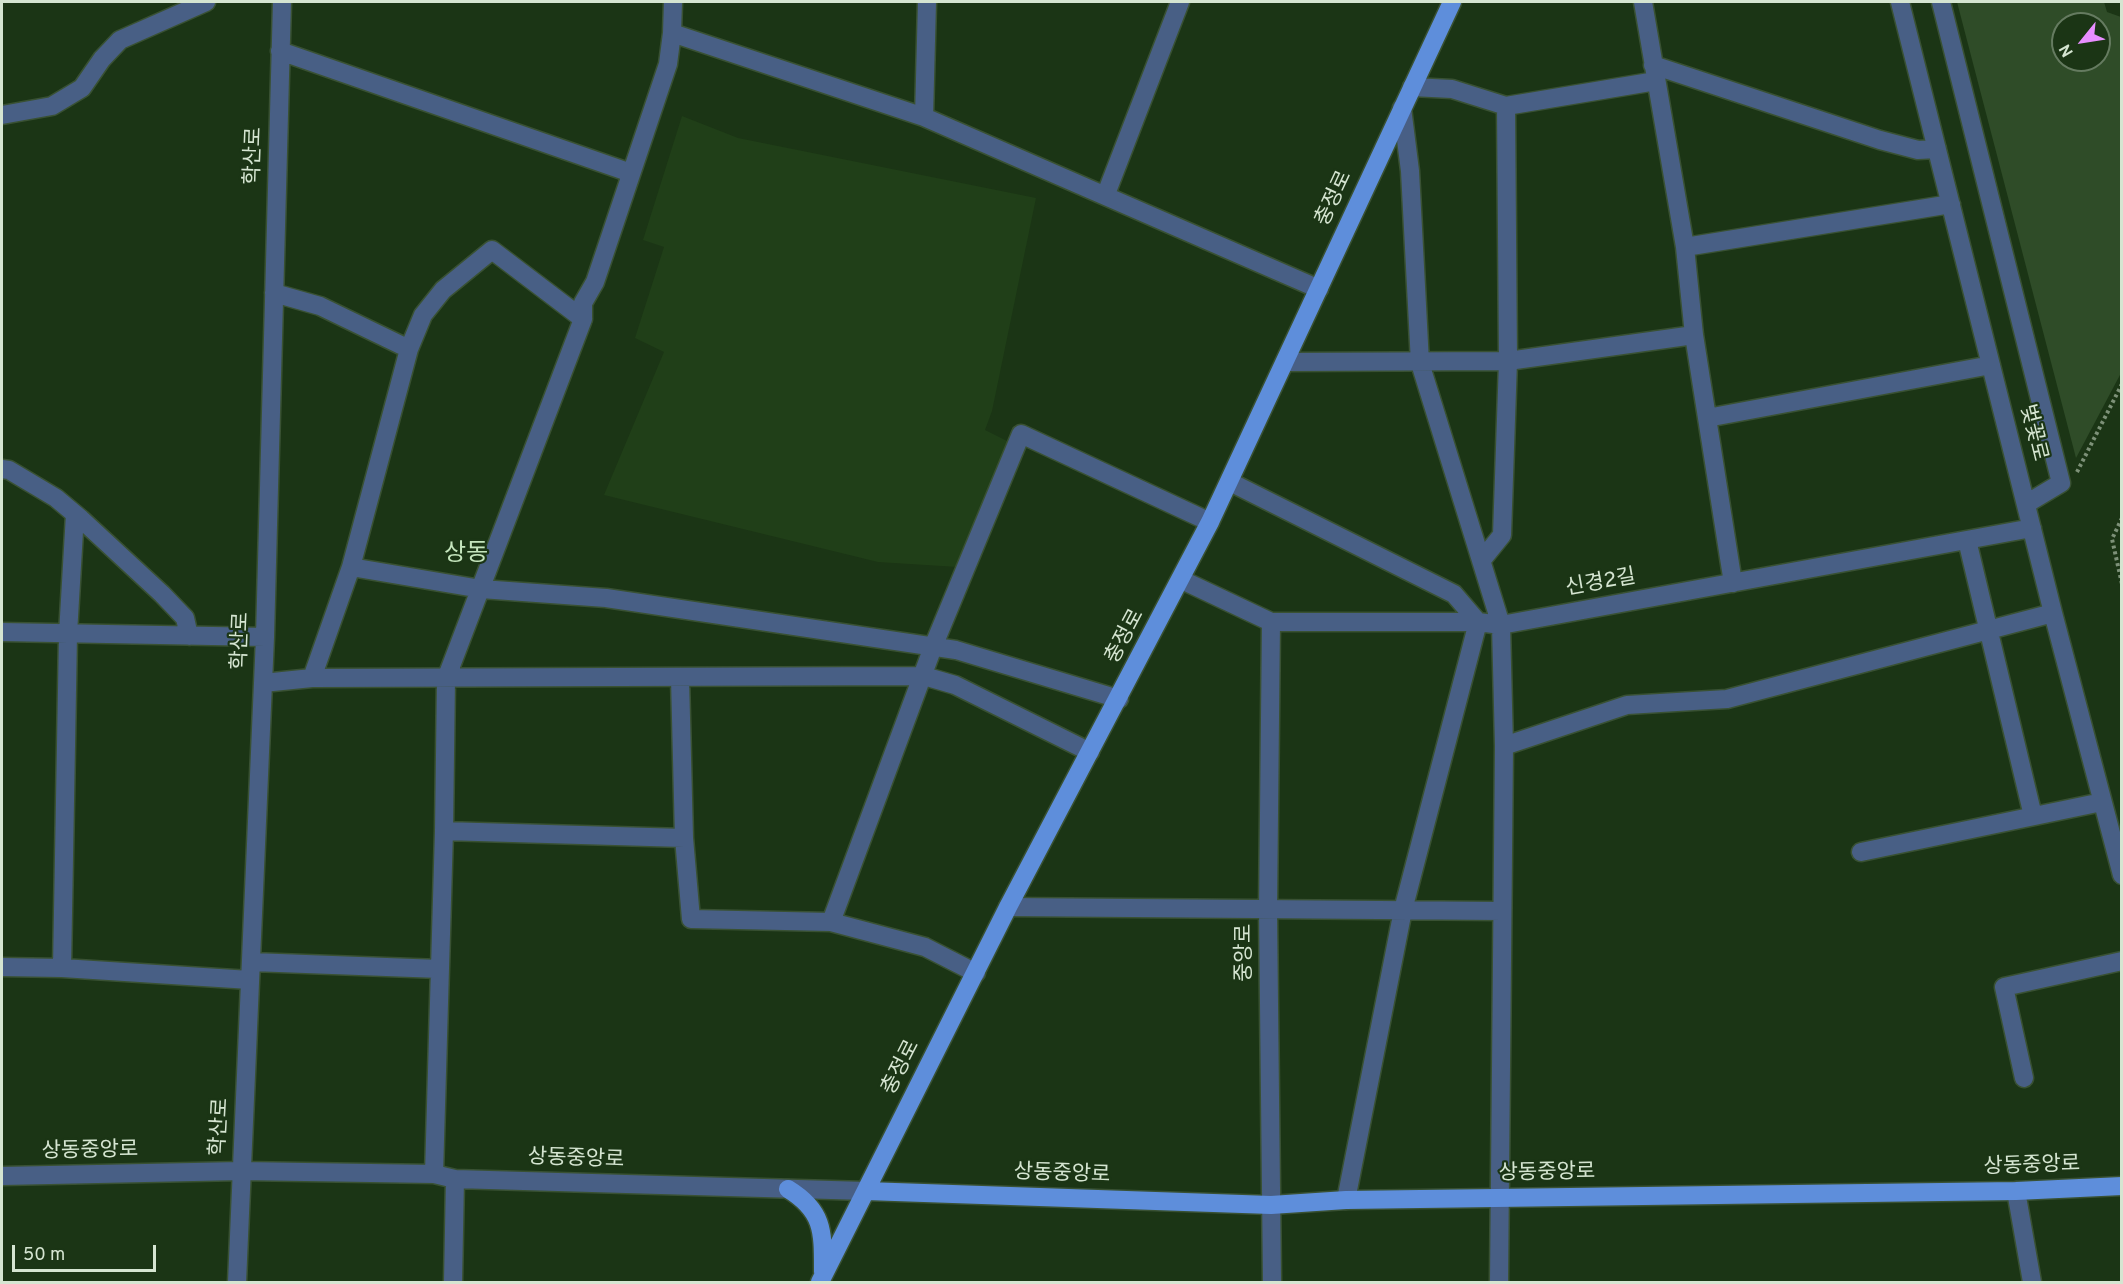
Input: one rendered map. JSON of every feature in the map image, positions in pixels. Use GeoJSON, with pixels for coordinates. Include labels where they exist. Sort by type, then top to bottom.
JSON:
{"type":"FeatureCollection","features":[{"type":"Feature","properties":{"kind":"main road","name":"충정로"},"geometry":{"type":"LineString","coordinates":[[821,1279],[1008,907],[1182,580],[1230,482],[1452,2]]}},
{"type":"Feature","properties":{"kind":"main road","name":"상동중앙로"},"geometry":{"type":"LineString","coordinates":[[866,1191],[1271,1205],[1346,1200],[2016,1191],[2121,1186]]}},
{"type":"Feature","properties":{"kind":"main road"},"geometry":{"type":"LineString","coordinates":[[788,1189],[807,1200],[817,1216],[823,1236],[821,1279]]}},
{"type":"Feature","properties":{"kind":"street"},"geometry":{"type":"LineString","coordinates":[[2,115],[52,106],[82,88],[102,59],[120,40],[206,2]]}},
{"type":"Feature","properties":{"kind":"street","name":"학산로"},"geometry":{"type":"LineString","coordinates":[[237,1282],[265,637],[282,2]]}},
{"type":"Feature","properties":{"kind":"street"},"geometry":{"type":"LineString","coordinates":[[434,1174],[446,679],[583,319],[583,303],[595,282],[668,64],[674,2]]}},
{"type":"Feature","properties":{"kind":"street"},"geometry":{"type":"LineString","coordinates":[[924,117],[927,2]]}},
{"type":"Feature","properties":{"kind":"street"},"geometry":{"type":"LineString","coordinates":[[1106,194],[1180,2]]}},
{"type":"Feature","properties":{"kind":"street"},"geometry":{"type":"LineString","coordinates":[[1642,2],[1685,248],[1694,335],[1733,583]]}},
{"type":"Feature","properties":{"kind":"street","name":"벚꽃로"},"geometry":{"type":"LineString","coordinates":[[1900,2],[2121,875]]}},
{"type":"Feature","properties":{"kind":"street"},"geometry":{"type":"LineString","coordinates":[[1941,2],[2061,483],[2026,504]]}},
{"type":"Feature","properties":{"kind":"street"},"geometry":{"type":"LineString","coordinates":[[672,33],[924,117],[1106,194],[1319,289]]}},
{"type":"Feature","properties":{"kind":"street"},"geometry":{"type":"LineString","coordinates":[[280,51],[631,173]]}},
{"type":"Feature","properties":{"kind":"street"},"geometry":{"type":"LineString","coordinates":[[1412,87],[1452,89],[1506,106],[1654,73],[1880,140],[1918,150],[1937,149]]}},
{"type":"Feature","properties":{"kind":"street"},"geometry":{"type":"LineString","coordinates":[[1481,561],[1502,535],[1508,361],[1506,106]]}},
{"type":"Feature","properties":{"kind":"street"},"geometry":{"type":"LineString","coordinates":[[1402,108],[1410,171],[1420,363],[1501,626],[1504,746],[1499,1282]]}},
{"type":"Feature","properties":{"kind":"street"},"geometry":{"type":"LineString","coordinates":[[1685,248],[1951,204]]}},
{"type":"Feature","properties":{"kind":"street"},"geometry":{"type":"LineString","coordinates":[[312,678],[351,567],[409,349],[423,315],[443,290],[492,250],[583,319]]}},
{"type":"Feature","properties":{"kind":"street"},"geometry":{"type":"LineString","coordinates":[[274,293],[320,306],[409,349]]}},
{"type":"Feature","properties":{"kind":"street"},"geometry":{"type":"LineString","coordinates":[[1285,362],[1508,361],[1694,335]]}},
{"type":"Feature","properties":{"kind":"street"},"geometry":{"type":"LineString","coordinates":[[1707,418],[1991,365]]}},
{"type":"Feature","properties":{"kind":"street"},"geometry":{"type":"LineString","coordinates":[[831,922],[933,647],[1021,435],[1210,522]]}},
{"type":"Feature","properties":{"kind":"street"},"geometry":{"type":"LineString","coordinates":[[2,469],[56,498],[75,514],[185,618],[189,636]]}},
{"type":"Feature","properties":{"kind":"street"},"geometry":{"type":"LineString","coordinates":[[1230,482],[1454,594],[1478,622],[1403,910],[1346,1200]]}},
{"type":"Feature","properties":{"kind":"street"},"geometry":{"type":"LineString","coordinates":[[62,968],[68,634],[75,514]]}},
{"type":"Feature","properties":{"kind":"street","name":"신경2길"},"geometry":{"type":"LineString","coordinates":[[1182,580],[1270,622],[1478,622],[1501,626],[2032,528]]}},
{"type":"Feature","properties":{"kind":"street"},"geometry":{"type":"LineString","coordinates":[[1967,540],[2033,816]]}},
{"type":"Feature","properties":{"kind":"street"},"geometry":{"type":"LineString","coordinates":[[351,567],[481,589],[606,598],[956,650],[1119,699]]}},
{"type":"Feature","properties":{"kind":"street"},"geometry":{"type":"LineString","coordinates":[[1504,746],[1627,705],[1727,699],[2053,613]]}},
{"type":"Feature","properties":{"kind":"street","name":"중앙로"},"geometry":{"type":"LineString","coordinates":[[1270,622],[1268,909],[1272,1282]]}},
{"type":"Feature","properties":{"kind":"street"},"geometry":{"type":"LineString","coordinates":[[2,632],[265,637]]}},
{"type":"Feature","properties":{"kind":"street"},"geometry":{"type":"LineString","coordinates":[[263,683],[312,678],[924,676],[955,685],[1090,752]]}},
{"type":"Feature","properties":{"kind":"street"},"geometry":{"type":"LineString","coordinates":[[680,678],[684,838],[691,919],[831,922],[925,947],[976,973]]}},
{"type":"Feature","properties":{"kind":"street"},"geometry":{"type":"LineString","coordinates":[[1861,852],[2102,802]]}},
{"type":"Feature","properties":{"kind":"street"},"geometry":{"type":"LineString","coordinates":[[444,831],[684,838]]}},
{"type":"Feature","properties":{"kind":"street"},"geometry":{"type":"LineString","coordinates":[[1008,907],[1502,911]]}},
{"type":"Feature","properties":{"kind":"street"},"geometry":{"type":"LineString","coordinates":[[2024,1078],[2004,987],[2121,961]]}},
{"type":"Feature","properties":{"kind":"street"},"geometry":{"type":"LineString","coordinates":[[252,962],[440,969]]}},
{"type":"Feature","properties":{"kind":"street"},"geometry":{"type":"LineString","coordinates":[[2,967],[62,968],[250,980]]}},
{"type":"Feature","properties":{"kind":"street","name":"상동중앙로"},"geometry":{"type":"LineString","coordinates":[[2,1176],[241,1171],[434,1174],[455,1179],[866,1191]]}},
{"type":"Feature","properties":{"kind":"street"},"geometry":{"type":"LineString","coordinates":[[453,1282],[455,1179]]}},
{"type":"Feature","properties":{"kind":"street"},"geometry":{"type":"LineString","coordinates":[[2016,1191],[2032,1282]]}},
{"type":"Feature","properties":{"kind":"path"},"geometry":{"type":"LineString","coordinates":[[2076,474],[2121,384]]}},
{"type":"Feature","properties":{"kind":"path"},"geometry":{"type":"LineString","coordinates":[[2121,518],[2112,539],[2121,584]]}},
{"type":"Feature","properties":{"kind":"shaded area"},"geometry":{"type":"Polygon","coordinates":[[[1957,2],[2104,2],[2107,12],[2051,12],[2051,72],[2111,72],[2111,13],[2121,17],[2121,373],[2076,458],[1957,2]]]}},
{"type":"Feature","properties":{"kind":"shaded area"},"geometry":{"type":"Polygon","coordinates":[[[682,116],[738,138],[1036,198],[992,411],[985,430],[1009,442],[958,567],[878,562],[604,495],[664,352],[635,338],[664,247],[643,240],[682,116]]]}},
{"type":"Feature","properties":{"kind":"district","name":"상동"},"geometry":{"type":"Point","coordinates":[466,555]}}]}
